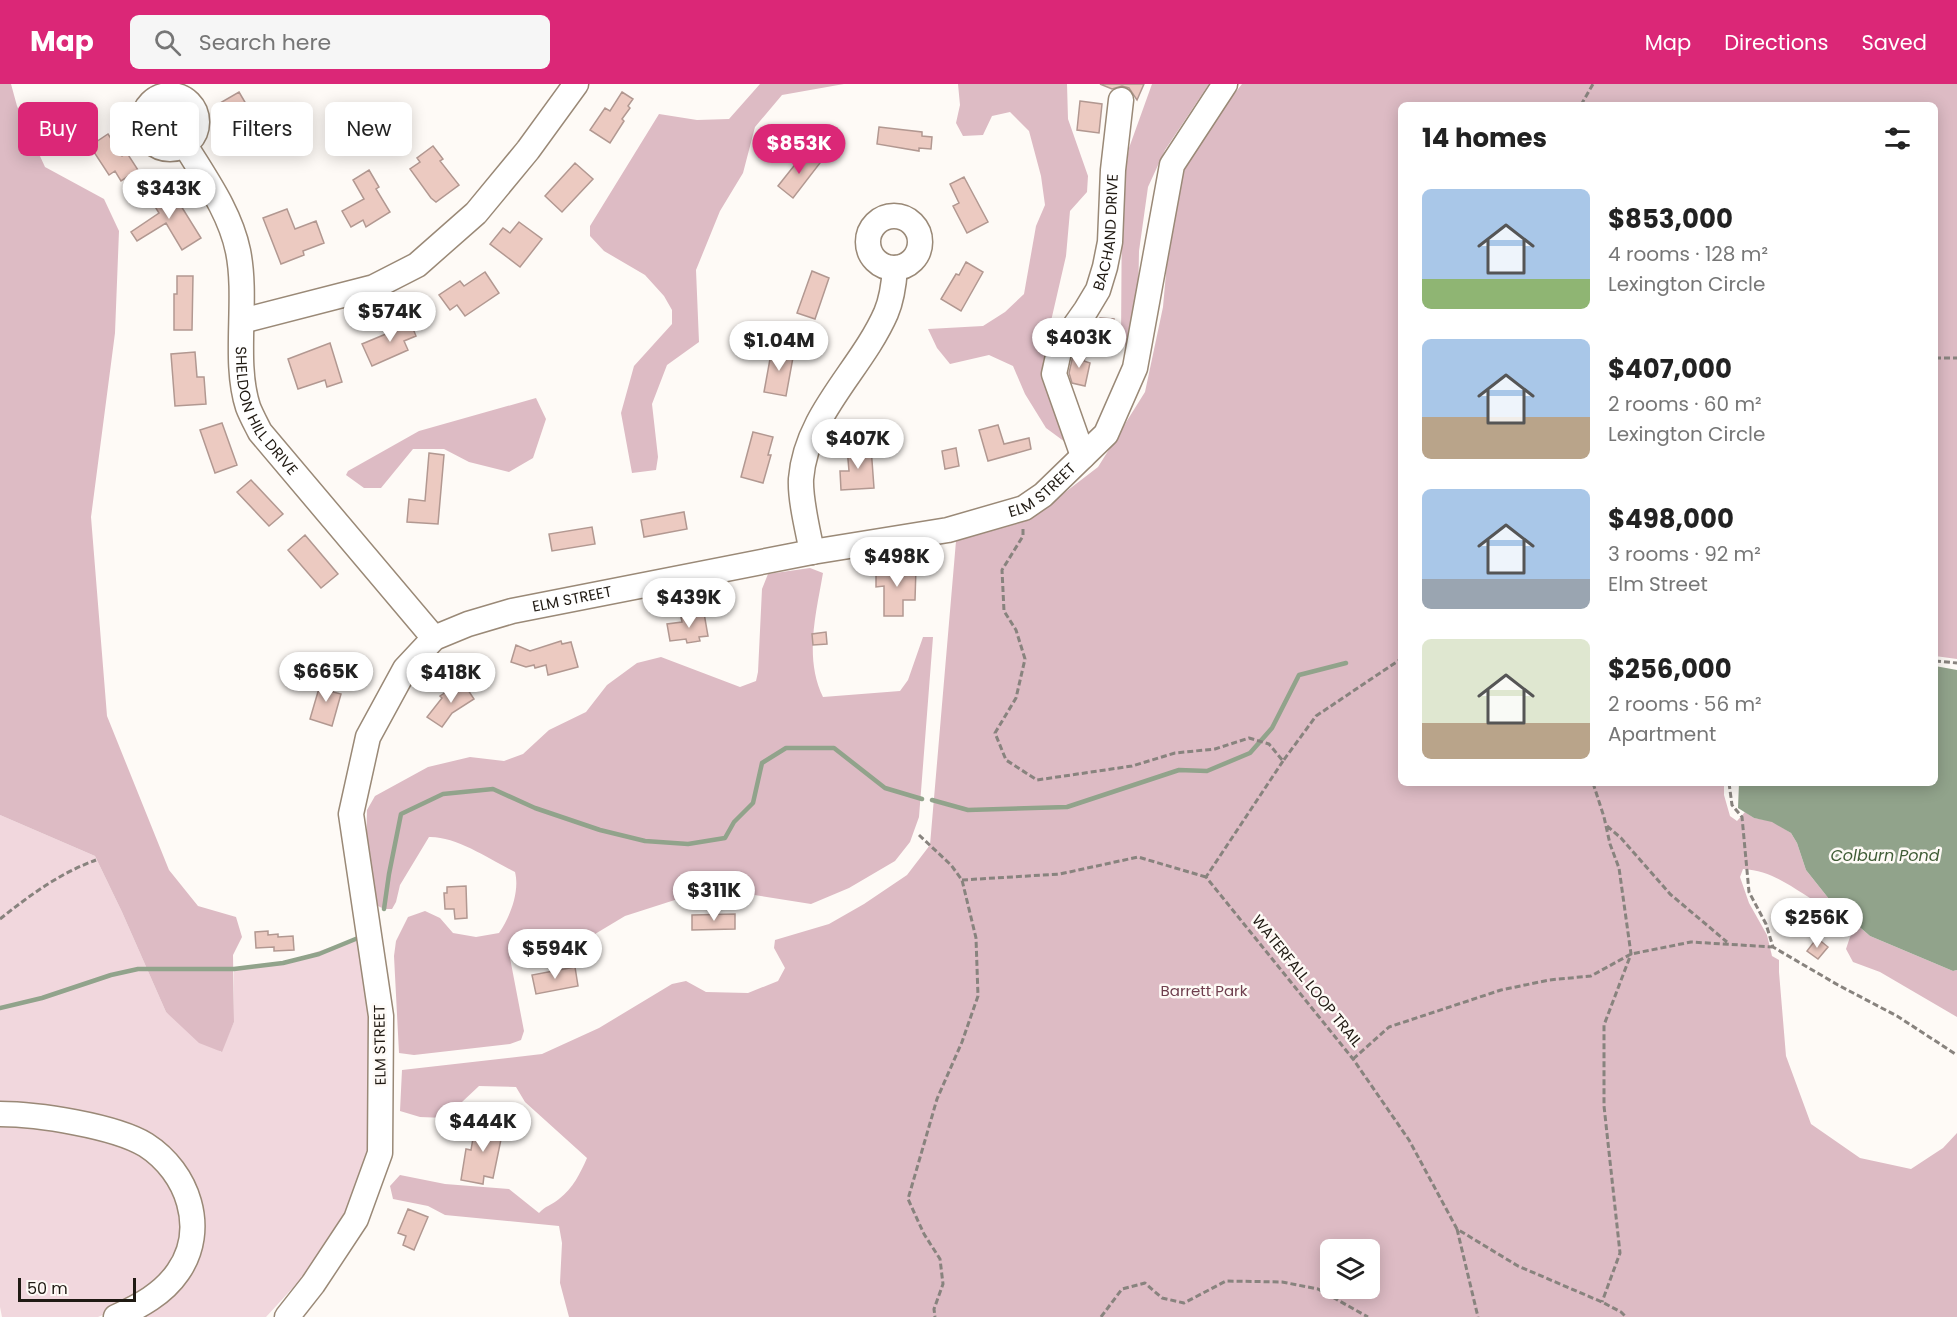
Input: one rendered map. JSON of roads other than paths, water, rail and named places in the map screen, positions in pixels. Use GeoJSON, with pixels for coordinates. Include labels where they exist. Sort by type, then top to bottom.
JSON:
{"type":"FeatureCollection","features":[{"type":"Feature","properties":{"kind":"street"},"geometry":{"type":"LineString","coordinates":[[243,321],[374,287],[417,265],[476,213],[528,150],[576,84]]}},
{"type":"Feature","properties":{"kind":"street","name":"ELM STREET"},"geometry":{"type":"LineString","coordinates":[[287,1317],[313,1284],[356,1219],[380,1153],[381,1016],[351,814],[368,737],[405,669],[435,638],[468,624],[512,612],[812,552],[948,530],[1024,508],[1042,495],[1106,434],[1135,368],[1172,165],[1224,84]]}},
{"type":"Feature","properties":{"kind":"street","name":"BACHAND DRIVE"},"geometry":{"type":"LineString","coordinates":[[1083,456],[1054,374],[1060,347],[1098,290],[1105,267],[1110,242],[1113,170],[1121,100]]}},
{"type":"Feature","properties":{"kind":"street","name":"SHELDON HILL DRIVE"},"geometry":{"type":"LineString","coordinates":[[191,156],[227,217],[238,252],[243,321],[242,372],[248,406],[260,432],[435,638]]}},
{"type":"Feature","properties":{"kind":"street"},"geometry":{"type":"LineString","coordinates":[[812,552],[801,480],[810,439],[830,400],[878,329],[889,302],[896,268]]}},
{"type":"Feature","properties":{"kind":"street"},"geometry":{"type":"LineString","coordinates":[[0,1114],[55,1119],[126,1136],[145,1144],[160,1156],[173,1169],[182,1184],[191,1211],[192,1229],[191,1243],[185,1258],[178,1272],[154,1297],[116,1317]]}},
{"type":"Feature","properties":{"kind":"water","name":"Colburn Pond"},"geometry":{"type":"Polygon","coordinates":[[[1938,667],[1957,670],[1957,970],[1953,971],[1870,936],[1833,904],[1806,870],[1797,843],[1791,833],[1772,822],[1754,818],[1738,808],[1739,786],[1938,786],[1938,667]]]}},
{"type":"Feature","properties":{"kind":"waterway"},"geometry":{"type":"LineString","coordinates":[[932,800],[968,810],[1067,807],[1179,770],[1207,771],[1250,753],[1272,728],[1299,675],[1346,663]]}},
{"type":"Feature","properties":{"kind":"waterway"},"geometry":{"type":"LineString","coordinates":[[384,909],[401,814],[443,794],[493,789],[535,808],[600,830],[645,841],[688,844],[725,838],[734,822],[753,803],[762,763],[786,748],[834,748],[885,788],[922,799]]}},
{"type":"Feature","properties":{"kind":"waterway"},"geometry":{"type":"LineString","coordinates":[[0,1008],[138,969],[234,969],[283,963],[319,954],[358,938]]}},
{"type":"Feature","properties":{"kind":"park label","name":"Barrett Park"},"geometry":{"type":"Point","coordinates":[1204,991]}}]}
